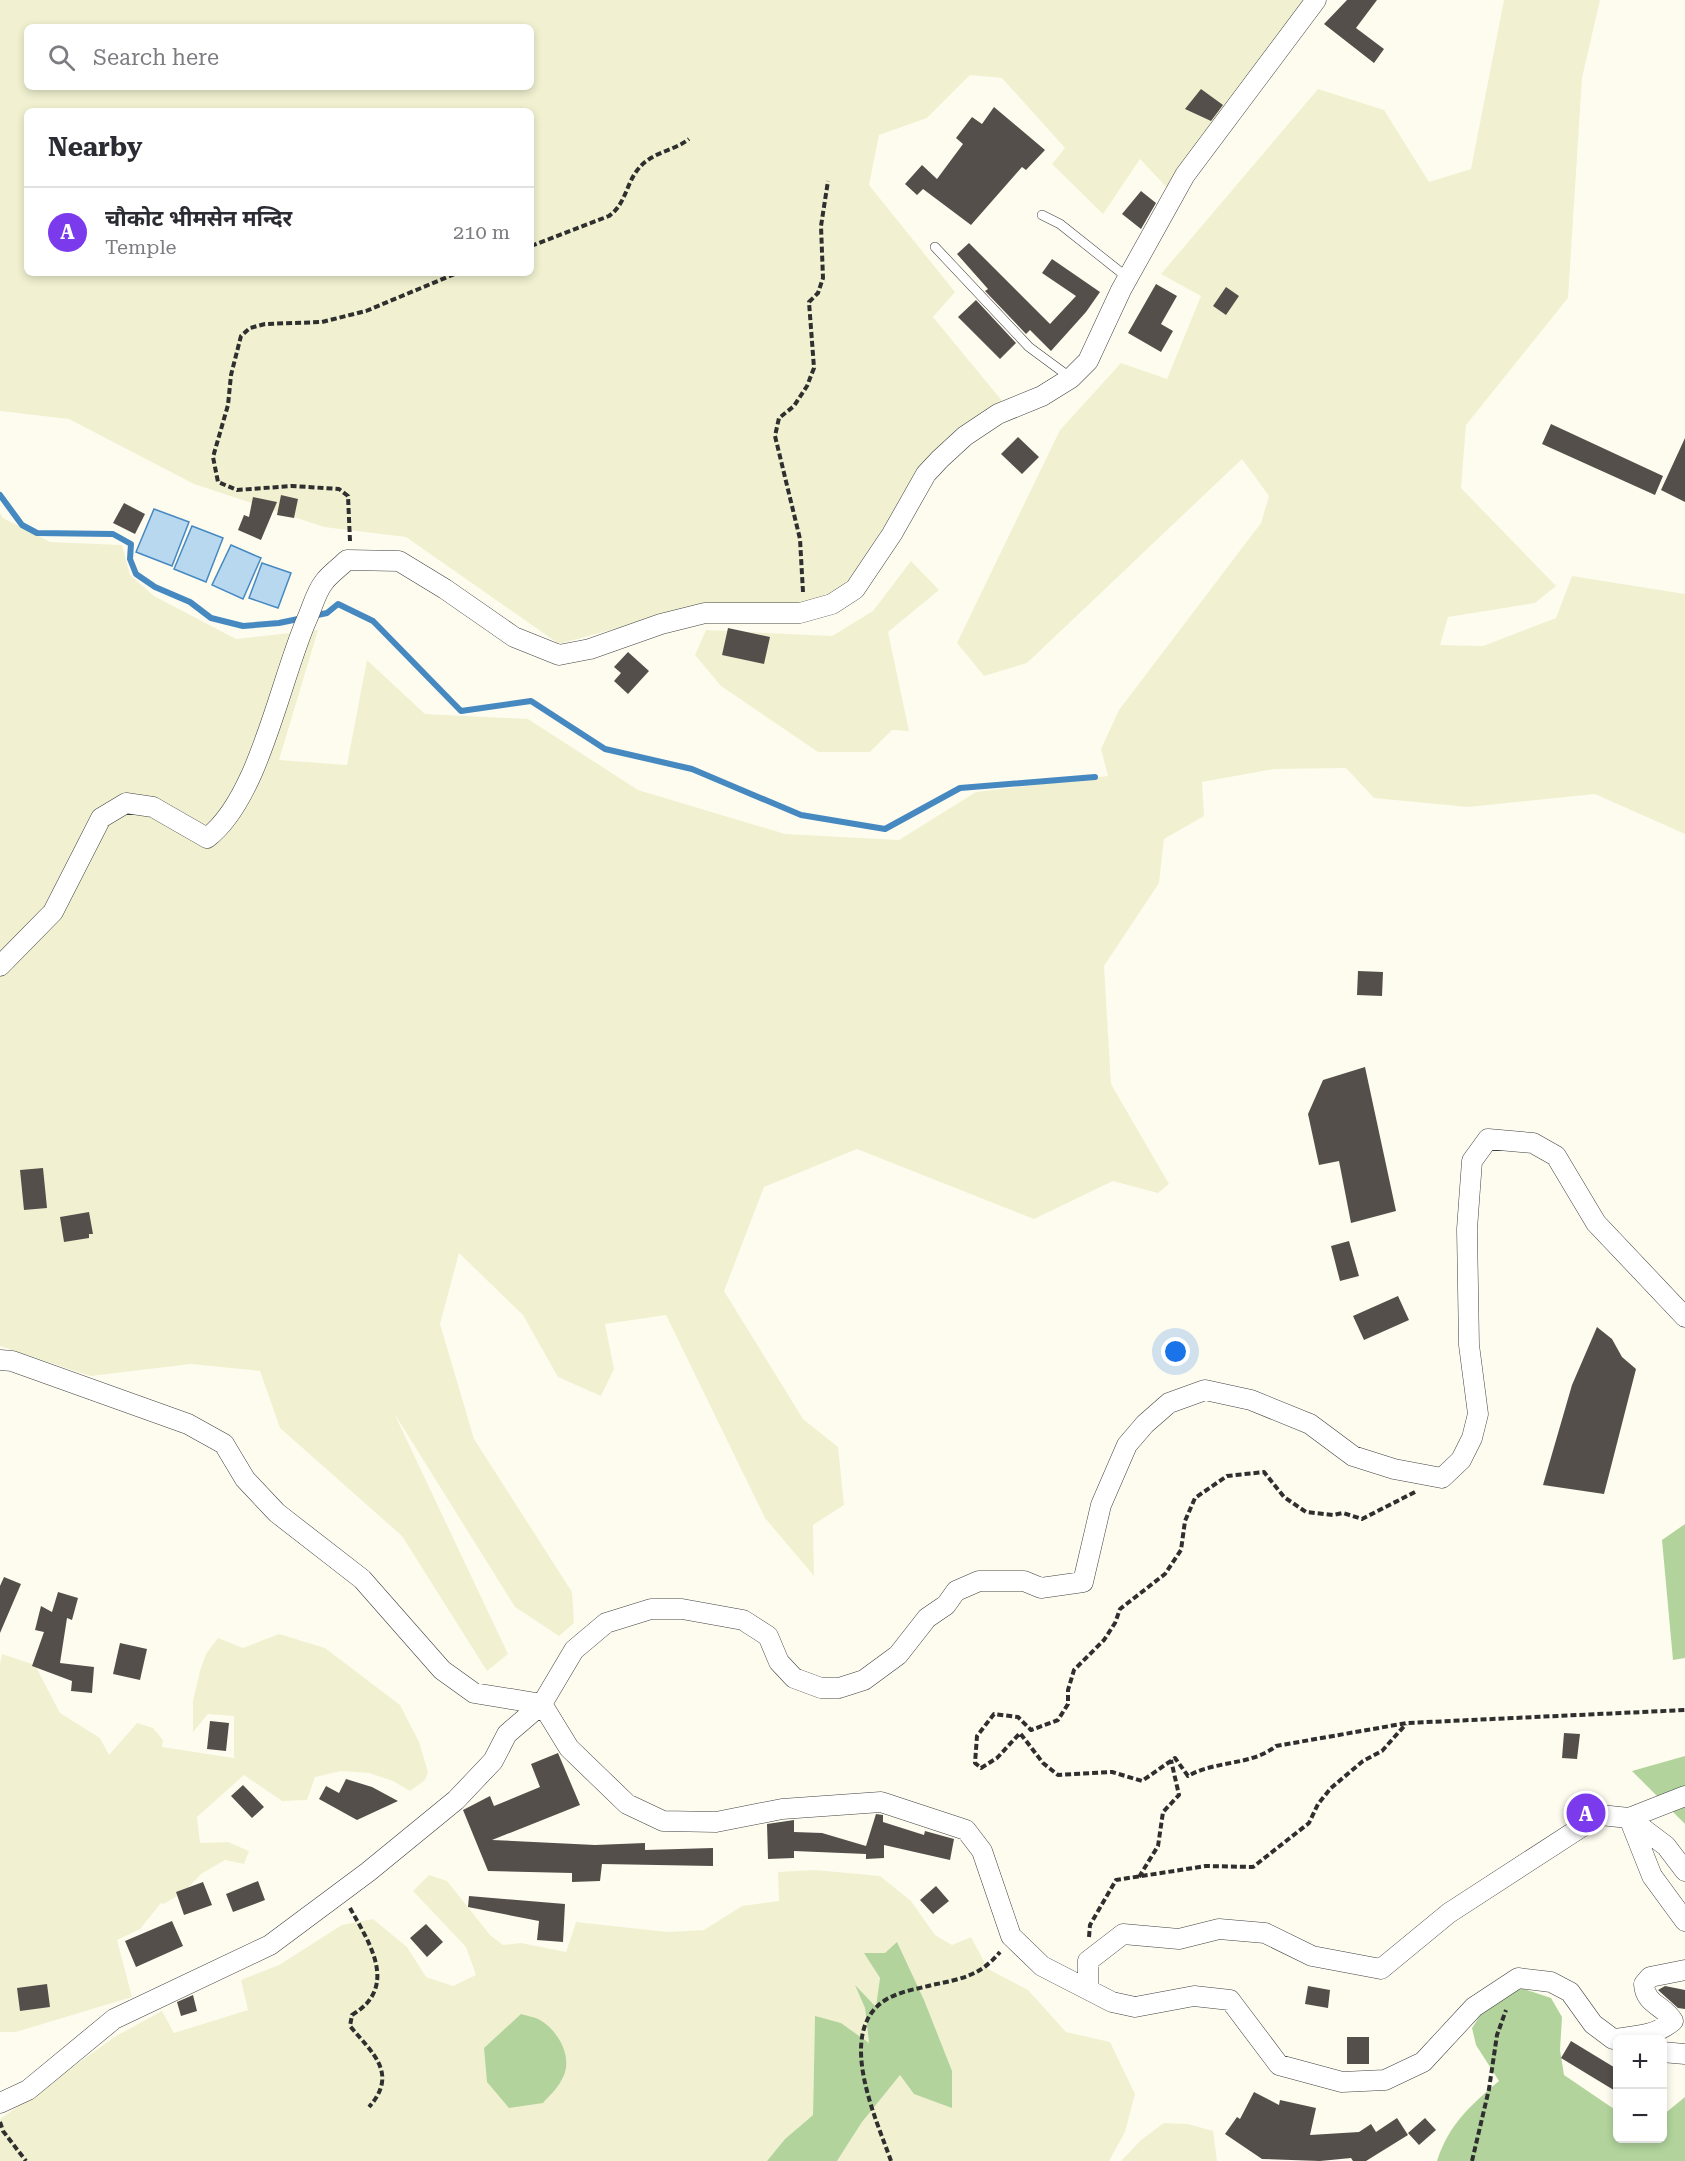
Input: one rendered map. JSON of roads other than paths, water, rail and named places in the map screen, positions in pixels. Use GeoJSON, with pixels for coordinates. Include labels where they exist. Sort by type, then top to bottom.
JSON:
{"type":"FeatureCollection","features":[{"type":"Feature","properties":{"kind":"street"},"geometry":{"type":"LineString","coordinates":[[0,966],[53,912],[100,818],[126,803],[153,807],[207,838],[221,827],[234,808],[271,726],[296,642],[323,583],[347,560],[399,561],[445,589],[514,638],[559,655],[590,649],[640,630],[705,613],[800,613],[832,604],[855,589],[892,534],[926,474],[965,436],[998,414],[1042,396],[1071,378],[1088,361],[1128,279],[1185,175],[1316,0]]}},
{"type":"Feature","properties":{"kind":"street"},"geometry":{"type":"LineString","coordinates":[[0,2103],[28,2090],[114,2019],[270,1946],[348,1887],[456,1800],[493,1761],[507,1734],[542,1704],[574,1650],[606,1623],[651,1609],[682,1609],[743,1620],[768,1636],[779,1662],[794,1678],[821,1688],[839,1688],[864,1680],[898,1655],[927,1618],[946,1605],[956,1591],[979,1581],[1024,1581],[1041,1588],[1083,1582],[1101,1505],[1127,1445],[1145,1424],[1169,1403],[1205,1390],[1251,1400],[1310,1424],[1353,1456],[1394,1469],[1442,1478],[1461,1460],[1472,1438],[1478,1414],[1469,1345],[1467,1229],[1472,1161],[1488,1139],[1533,1143],[1556,1156],[1596,1223],[1685,1317]]}},
{"type":"Feature","properties":{"kind":"street"},"geometry":{"type":"LineString","coordinates":[[0,1360],[12,1361],[188,1424],[224,1444],[245,1479],[277,1513],[362,1580],[442,1670],[474,1693],[542,1704]]}},
{"type":"Feature","properties":{"kind":"street"},"geometry":{"type":"LineString","coordinates":[[542,1704],[568,1748],[627,1804],[663,1821],[716,1822],[782,1809],[881,1802],[966,1830],[982,1851],[1011,1936],[1042,1966],[1112,2002],[1135,2007],[1194,1996],[1230,2000],[1279,2065],[1342,2082],[1385,2080],[1423,2062],[1474,2007],[1518,1978],[1551,1982],[1570,1992],[1593,2024],[1613,2039]]}},
{"type":"Feature","properties":{"kind":"street"},"geometry":{"type":"LineString","coordinates":[[1088,1988],[1088,1961],[1122,1934],[1179,1939],[1219,1929],[1265,1933],[1312,1956],[1381,1969],[1449,1914],[1600,1815],[1629,1818],[1685,1796]]}},
{"type":"Feature","properties":{"kind":"street"},"geometry":{"type":"LineString","coordinates":[[1629,1818],[1659,1840],[1685,1871]]}},
{"type":"Feature","properties":{"kind":"street"},"geometry":{"type":"LineString","coordinates":[[1629,1818],[1652,1876],[1685,1921]]}},
{"type":"Feature","properties":{"kind":"street"},"geometry":{"type":"LineString","coordinates":[[1646,2035],[1661,2031],[1673,2021],[1668,2011],[1652,2004],[1644,1993],[1644,1984],[1650,1977],[1685,1970]]}},
{"type":"Feature","properties":{"kind":"street"},"geometry":{"type":"LineString","coordinates":[[1667,2052],[1685,2054]]}},
{"type":"Feature","properties":{"kind":"lane"},"geometry":{"type":"LineString","coordinates":[[1042,215],[1060,224],[1128,279]]}},
{"type":"Feature","properties":{"kind":"lane"},"geometry":{"type":"LineString","coordinates":[[936,247],[1029,347],[1071,378]]}},
{"type":"Feature","properties":{"kind":"water"},"geometry":{"type":"Polygon","coordinates":[[[154,509],[189,522],[172,566],[136,552],[154,509]]]}},
{"type":"Feature","properties":{"kind":"water"},"geometry":{"type":"Polygon","coordinates":[[[192,526],[223,538],[206,582],[174,569],[192,526]]]}},
{"type":"Feature","properties":{"kind":"water"},"geometry":{"type":"Polygon","coordinates":[[[231,545],[261,558],[243,599],[212,585],[231,545]]]}},
{"type":"Feature","properties":{"kind":"water"},"geometry":{"type":"Polygon","coordinates":[[[262,563],[291,573],[278,608],[249,598],[262,563]]]}},
{"type":"Feature","properties":{"kind":"waterway"},"geometry":{"type":"LineString","coordinates":[[0,495],[22,525],[37,533],[113,534],[131,544],[130,559],[136,574],[155,587],[190,602],[211,618],[243,626],[303,618]]}},
{"type":"Feature","properties":{"kind":"waterway"},"geometry":{"type":"LineString","coordinates":[[313,616],[327,613],[338,604],[373,621],[461,711],[531,701],[605,749],[692,769],[801,815],[885,829],[960,788],[1095,777]]}},
{"type":"Feature","properties":{"kind":"place","name":"चौकोट भीमसेन मन्दिर"},"geometry":{"type":"Point","coordinates":[1586,1813]}}]}
